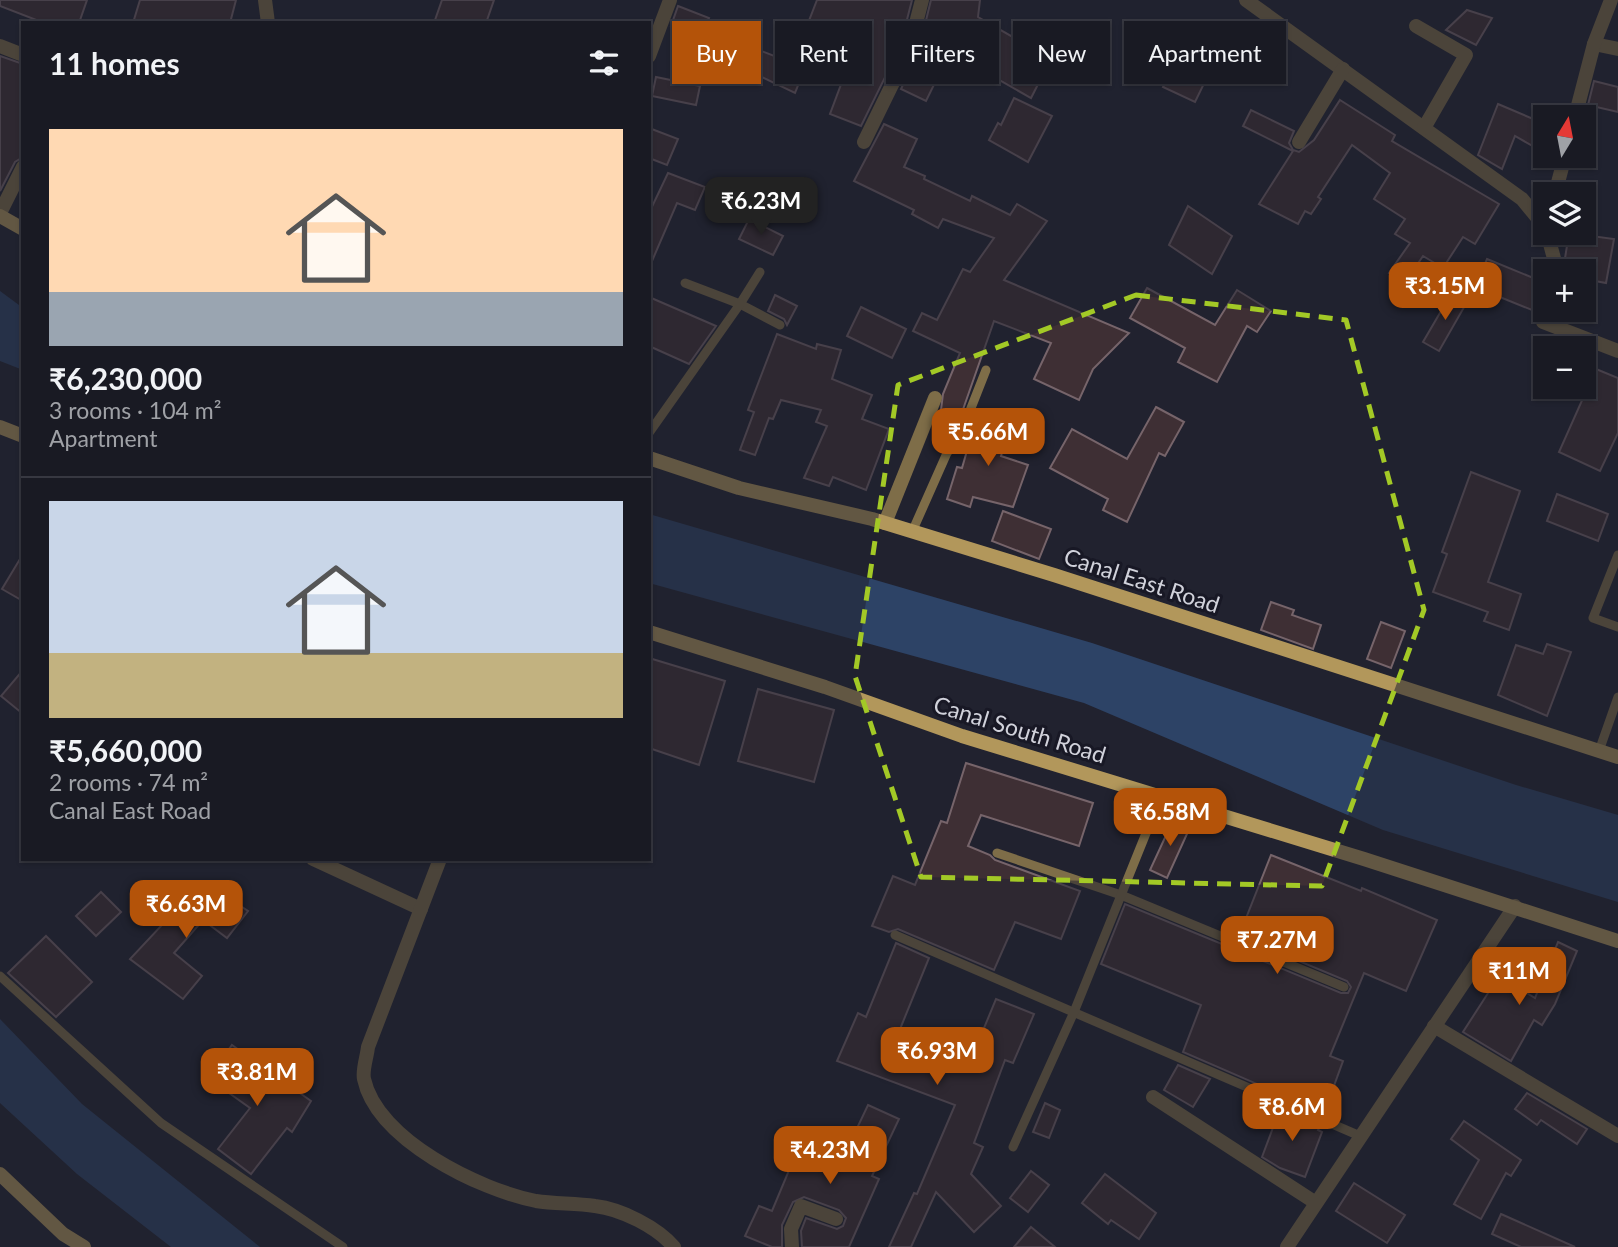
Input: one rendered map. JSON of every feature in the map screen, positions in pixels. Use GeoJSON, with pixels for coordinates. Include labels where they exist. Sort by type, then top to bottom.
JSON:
{"type":"FeatureCollection","features":[{"type":"Feature","properties":{"kind":"street"},"geometry":{"type":"LineString","coordinates":[[265,0],[268,21]]}},
{"type":"Feature","properties":{"kind":"street"},"geometry":{"type":"LineString","coordinates":[[651,51],[670,0]]}},
{"type":"Feature","properties":{"kind":"street"},"geometry":{"type":"LineString","coordinates":[[864,142],[909,50],[922,0]]}},
{"type":"Feature","properties":{"kind":"street"},"geometry":{"type":"LineString","coordinates":[[1246,0],[1522,199],[1533,212]]}},
{"type":"Feature","properties":{"kind":"street"},"geometry":{"type":"LineString","coordinates":[[1578,105],[1594,44],[1611,0]]}},
{"type":"Feature","properties":{"kind":"street"},"geometry":{"type":"LineString","coordinates":[[1416,26],[1466,55],[1424,128]]}},
{"type":"Feature","properties":{"kind":"street"},"geometry":{"type":"LineString","coordinates":[[1594,44],[1618,50]]}},
{"type":"Feature","properties":{"kind":"street"},"geometry":{"type":"LineString","coordinates":[[0,46],[21,54]]}},
{"type":"Feature","properties":{"kind":"street"},"geometry":{"type":"LineString","coordinates":[[1299,142],[1343,69]]}},
{"type":"Feature","properties":{"kind":"street"},"geometry":{"type":"LineString","coordinates":[[21,171],[0,215],[21,228]]}},
{"type":"Feature","properties":{"kind":"street"},"geometry":{"type":"LineString","coordinates":[[1544,322],[1618,351]]}},
{"type":"Feature","properties":{"kind":"street"},"geometry":{"type":"LineString","coordinates":[[885,523],[935,398]]}},
{"type":"Feature","properties":{"kind":"street"},"geometry":{"type":"LineString","coordinates":[[2,432],[21,436]]}},
{"type":"Feature","properties":{"kind":"street","name":"Canal East Road"},"geometry":{"type":"LineString","coordinates":[[651,459],[739,488],[885,523],[1618,757]]}},
{"type":"Feature","properties":{"kind":"street","name":"Canal South Road"},"geometry":{"type":"LineString","coordinates":[[651,633],[825,687],[962,736],[1515,906],[1618,941]]}},
{"type":"Feature","properties":{"kind":"street"},"geometry":{"type":"LineString","coordinates":[[317,861],[421,909]]}},
{"type":"Feature","properties":{"kind":"street"},"geometry":{"type":"LineString","coordinates":[[439,861],[368,1047],[364,1078],[378,1111],[405,1138],[470,1179],[500,1192],[537,1201],[598,1206],[644,1223],[674,1247]]}},
{"type":"Feature","properties":{"kind":"street"},"geometry":{"type":"LineString","coordinates":[[1287,1247],[1515,906]]}},
{"type":"Feature","properties":{"kind":"street"},"geometry":{"type":"LineString","coordinates":[[1434,1026],[1618,1136]]}},
{"type":"Feature","properties":{"kind":"street"},"geometry":{"type":"LineString","coordinates":[[1153,1097],[1316,1203]]}},
{"type":"Feature","properties":{"kind":"street"},"geometry":{"type":"LineString","coordinates":[[0,1174],[63,1234],[85,1247]]}},
{"type":"Feature","properties":{"kind":"street"},"geometry":{"type":"LineString","coordinates":[[792,1247],[791,1229],[801,1206],[836,1219]]}},
{"type":"Feature","properties":{"kind":"lane"},"geometry":{"type":"LineString","coordinates":[[651,430],[760,272]]}},
{"type":"Feature","properties":{"kind":"lane"},"geometry":{"type":"LineString","coordinates":[[685,283],[740,303],[780,325]]}},
{"type":"Feature","properties":{"kind":"lane"},"geometry":{"type":"LineString","coordinates":[[912,532],[947,453],[960,436],[986,370]]}},
{"type":"Feature","properties":{"kind":"lane"},"geometry":{"type":"LineString","coordinates":[[1618,555],[1593,618],[1618,627]]}},
{"type":"Feature","properties":{"kind":"lane"},"geometry":{"type":"LineString","coordinates":[[1599,751],[1618,697]]}},
{"type":"Feature","properties":{"kind":"lane"},"geometry":{"type":"LineString","coordinates":[[1013,1147],[1074,1012],[1161,796]]}},
{"type":"Feature","properties":{"kind":"lane"},"geometry":{"type":"LineString","coordinates":[[997,853],[1121,895],[1345,987]]}},
{"type":"Feature","properties":{"kind":"lane"},"geometry":{"type":"LineString","coordinates":[[895,935],[1074,1012],[1114,1033],[1360,1136]]}},
{"type":"Feature","properties":{"kind":"lane"},"geometry":{"type":"LineString","coordinates":[[0,976],[161,1123],[343,1247]]}},
{"type":"Feature","properties":{"kind":"highlighted area"},"geometry":{"type":"Polygon","coordinates":[[[1136,295],[1346,320],[1424,610],[1322,886],[921,877],[855,676],[898,385],[1136,295]]]}},
{"type":"Feature","properties":{"kind":"water"},"geometry":{"type":"Polygon","coordinates":[[[0,291],[21,307],[21,369],[0,361],[0,291]]]}},
{"type":"Feature","properties":{"kind":"water"},"geometry":{"type":"Polygon","coordinates":[[[651,515],[1092,643],[1516,785],[1618,815],[1618,902],[1383,830],[1084,703],[651,584],[651,515]]]}},
{"type":"Feature","properties":{"kind":"water"},"geometry":{"type":"Polygon","coordinates":[[[0,1019],[82,1104],[260,1247],[171,1247],[77,1174],[0,1103],[0,1019]]]}},
{"type":"Feature","properties":{"kind":"building"},"geometry":{"type":"Polygon","coordinates":[[[0,0],[87,0],[80,21],[39,21],[0,6],[0,0]]]}},
{"type":"Feature","properties":{"kind":"building"},"geometry":{"type":"Polygon","coordinates":[[[140,0],[236,0],[231,21],[134,21],[140,0]]]}},
{"type":"Feature","properties":{"kind":"building"},"geometry":{"type":"Polygon","coordinates":[[[442,0],[494,0],[487,21],[435,21],[442,0]]]}},
{"type":"Feature","properties":{"kind":"building"},"geometry":{"type":"Polygon","coordinates":[[[817,0],[912,0],[907,21],[886,21],[886,75],[861,126],[830,114],[841,84],[872,84],[872,21],[809,21],[817,0]]]}},
{"type":"Feature","properties":{"kind":"building"},"geometry":{"type":"Polygon","coordinates":[[[931,0],[980,0],[978,17],[985,21],[926,21],[931,0]]]}},
{"type":"Feature","properties":{"kind":"building"},"geometry":{"type":"Polygon","coordinates":[[[678,6],[709,18],[708,21],[673,21],[678,6]]]}},
{"type":"Feature","properties":{"kind":"building"},"geometry":{"type":"Polygon","coordinates":[[[1467,10],[1492,18],[1476,45],[1446,30],[1467,10]]]}},
{"type":"Feature","properties":{"kind":"building"},"geometry":{"type":"Polygon","coordinates":[[[999,29],[1013,37],[1013,84],[1038,84],[1031,98],[999,80],[999,29]]]}},
{"type":"Feature","properties":{"kind":"building"},"geometry":{"type":"Polygon","coordinates":[[[761,51],[775,56],[775,83],[761,77],[761,51]]]}},
{"type":"Feature","properties":{"kind":"building"},"geometry":{"type":"Polygon","coordinates":[[[0,56],[21,63],[21,158],[15,162],[0,191],[0,56]]]}},
{"type":"Feature","properties":{"kind":"building"},"geometry":{"type":"Polygon","coordinates":[[[656,77],[672,80],[672,84],[700,86],[696,105],[652,96],[656,77]]]}},
{"type":"Feature","properties":{"kind":"building"},"geometry":{"type":"Polygon","coordinates":[[[1594,81],[1618,87],[1618,112],[1588,105],[1594,81]]]}},
{"type":"Feature","properties":{"kind":"building"},"geometry":{"type":"Polygon","coordinates":[[[776,84],[799,84],[795,93],[776,84]]]}},
{"type":"Feature","properties":{"kind":"building"},"geometry":{"type":"Polygon","coordinates":[[[903,84],[934,84],[926,101],[901,89],[903,84]]]}},
{"type":"Feature","properties":{"kind":"building"},"geometry":{"type":"Polygon","coordinates":[[[1164,84],[1204,84],[1195,102],[1163,87],[1164,84]]]}},
{"type":"Feature","properties":{"kind":"building"},"geometry":{"type":"Polygon","coordinates":[[[1014,98],[1052,116],[1028,162],[989,140],[998,123],[1001,125],[1014,98]]]}},
{"type":"Feature","properties":{"kind":"building"},"geometry":{"type":"Polygon","coordinates":[[[1340,100],[1395,135],[1392,141],[1499,204],[1475,244],[1463,237],[1443,268],[1423,256],[1404,284],[1389,273],[1410,243],[1395,234],[1405,219],[1374,199],[1390,173],[1352,145],[1318,197],[1321,199],[1311,214],[1305,211],[1298,224],[1259,204],[1293,151],[1243,126],[1251,110],[1294,131],[1289,143],[1293,150],[1299,152],[1314,140],[1340,100]]]}},
{"type":"Feature","properties":{"kind":"building"},"geometry":{"type":"Polygon","coordinates":[[[1498,104],[1533,119],[1533,146],[1515,136],[1502,169],[1478,155],[1498,104]]]}},
{"type":"Feature","properties":{"kind":"building"},"geometry":{"type":"Polygon","coordinates":[[[884,124],[917,139],[904,167],[925,176],[924,179],[970,201],[972,196],[1010,215],[1017,204],[1047,221],[1004,280],[1129,333],[1093,369],[1079,400],[1034,379],[1051,343],[994,321],[960,418],[941,410],[943,394],[960,353],[913,331],[922,313],[937,320],[963,269],[970,272],[994,238],[943,219],[938,228],[912,214],[914,210],[854,181],[884,124]]]}},
{"type":"Feature","properties":{"kind":"building"},"geometry":{"type":"Polygon","coordinates":[[[651,129],[678,139],[667,165],[651,159],[651,129]]]}},
{"type":"Feature","properties":{"kind":"building"},"geometry":{"type":"Polygon","coordinates":[[[668,173],[705,187],[695,210],[677,203],[651,263],[651,209],[668,173]]]}},
{"type":"Feature","properties":{"kind":"building"},"geometry":{"type":"Polygon","coordinates":[[[1188,206],[1232,236],[1212,274],[1169,245],[1188,206]]]}},
{"type":"Feature","properties":{"kind":"building"},"geometry":{"type":"Polygon","coordinates":[[[749,219],[783,236],[773,255],[739,239],[749,219]]]}},
{"type":"Feature","properties":{"kind":"building"},"geometry":{"type":"Polygon","coordinates":[[[1596,237],[1614,239],[1606,283],[1596,281],[1596,259],[1565,259],[1567,245],[1596,245],[1596,237]]]}},
{"type":"Feature","properties":{"kind":"building"},"geometry":{"type":"Polygon","coordinates":[[[1487,259],[1533,278],[1533,307],[1532,310],[1475,287],[1487,259]]]}},
{"type":"Feature","properties":{"kind":"building"},"geometry":{"type":"Polygon","coordinates":[[[1147,288],[1215,325],[1237,290],[1271,311],[1257,332],[1247,326],[1217,382],[1178,362],[1185,348],[1130,318],[1147,288]]]}},
{"type":"Feature","properties":{"kind":"building"},"geometry":{"type":"Polygon","coordinates":[[[1451,294],[1467,302],[1439,351],[1423,342],[1451,294]]]}},
{"type":"Feature","properties":{"kind":"building"},"geometry":{"type":"Polygon","coordinates":[[[775,295],[797,306],[787,325],[784,319],[768,311],[775,295]]]}},
{"type":"Feature","properties":{"kind":"building"},"geometry":{"type":"Polygon","coordinates":[[[651,298],[716,326],[689,364],[651,347],[651,298]]]}},
{"type":"Feature","properties":{"kind":"building"},"geometry":{"type":"Polygon","coordinates":[[[861,307],[906,329],[892,358],[847,336],[861,307]]]}},
{"type":"Feature","properties":{"kind":"building"},"geometry":{"type":"Polygon","coordinates":[[[777,334],[816,349],[817,344],[841,350],[832,379],[872,395],[862,419],[889,429],[866,490],[833,477],[829,486],[804,478],[827,426],[816,422],[821,410],[781,400],[773,419],[769,418],[755,455],[740,450],[754,412],[748,410],[777,334]]]}},
{"type":"Feature","properties":{"kind":"building"},"geometry":{"type":"Polygon","coordinates":[[[1596,369],[1618,378],[1618,433],[1600,471],[1559,452],[1583,399],[1596,399],[1596,369]]]}},
{"type":"Feature","properties":{"kind":"building"},"geometry":{"type":"Polygon","coordinates":[[[1156,407],[1184,422],[1165,456],[1159,453],[1127,522],[1103,510],[1108,499],[1050,468],[1072,429],[1127,459],[1156,407]]]}},
{"type":"Feature","properties":{"kind":"building"},"geometry":{"type":"Polygon","coordinates":[[[977,416],[1010,426],[1001,456],[1028,465],[1013,507],[973,497],[970,507],[947,499],[957,467],[962,468],[977,416]]]}},
{"type":"Feature","properties":{"kind":"building"},"geometry":{"type":"Polygon","coordinates":[[[1471,472],[1520,491],[1488,582],[1521,594],[1509,630],[1484,621],[1488,612],[1433,592],[1447,554],[1442,552],[1471,472]]]}},
{"type":"Feature","properties":{"kind":"building"},"geometry":{"type":"Polygon","coordinates":[[[1557,494],[1608,514],[1598,541],[1547,521],[1557,494]]]}},
{"type":"Feature","properties":{"kind":"building"},"geometry":{"type":"Polygon","coordinates":[[[1003,511],[1051,529],[1039,559],[992,541],[1003,511]]]}},
{"type":"Feature","properties":{"kind":"building"},"geometry":{"type":"Polygon","coordinates":[[[21,557],[21,600],[2,589],[21,557]]]}},
{"type":"Feature","properties":{"kind":"building"},"geometry":{"type":"Polygon","coordinates":[[[1271,602],[1294,610],[1292,615],[1321,625],[1313,649],[1261,630],[1271,602]]]}},
{"type":"Feature","properties":{"kind":"building"},"geometry":{"type":"Polygon","coordinates":[[[1381,622],[1405,631],[1391,668],[1367,659],[1381,622]]]}},
{"type":"Feature","properties":{"kind":"building"},"geometry":{"type":"Polygon","coordinates":[[[1547,644],[1571,652],[1547,716],[1498,695],[1516,645],[1543,654],[1547,644]]]}},
{"type":"Feature","properties":{"kind":"building"},"geometry":{"type":"Polygon","coordinates":[[[651,659],[725,681],[699,765],[651,749],[651,659]]]}},
{"type":"Feature","properties":{"kind":"building"},"geometry":{"type":"Polygon","coordinates":[[[21,672],[21,712],[1,696],[21,672]]]}},
{"type":"Feature","properties":{"kind":"building"},"geometry":{"type":"Polygon","coordinates":[[[758,689],[834,710],[814,782],[738,761],[758,689]]]}},
{"type":"Feature","properties":{"kind":"building"},"geometry":{"type":"Polygon","coordinates":[[[966,763],[1093,803],[1079,846],[981,815],[968,846],[990,855],[995,860],[1080,891],[1061,939],[1015,922],[994,970],[898,929],[889,932],[872,926],[893,876],[915,885],[941,821],[947,823],[966,763]]]}},
{"type":"Feature","properties":{"kind":"building"},"geometry":{"type":"Polygon","coordinates":[[[1174,818],[1191,825],[1167,878],[1150,870],[1174,818]]]}},
{"type":"Feature","properties":{"kind":"building"},"geometry":{"type":"Polygon","coordinates":[[[1271,855],[1361,891],[1362,888],[1437,920],[1406,991],[1364,973],[1330,1056],[1343,1061],[1324,1113],[1183,1052],[1201,1005],[1101,964],[1125,904],[1341,993],[1348,993],[1351,987],[1347,981],[1239,936],[1271,855]]]}},
{"type":"Feature","properties":{"kind":"building"},"geometry":{"type":"Polygon","coordinates":[[[212,887],[248,911],[227,938],[203,920],[174,953],[202,976],[183,999],[130,959],[176,910],[181,913],[212,887]]]}},
{"type":"Feature","properties":{"kind":"building"},"geometry":{"type":"Polygon","coordinates":[[[101,892],[121,912],[96,936],[76,916],[101,892]]]}},
{"type":"Feature","properties":{"kind":"building"},"geometry":{"type":"Polygon","coordinates":[[[46,936],[92,982],[56,1017],[8,973],[46,936]]]}},
{"type":"Feature","properties":{"kind":"building"},"geometry":{"type":"Polygon","coordinates":[[[1558,942],[1577,951],[1555,1004],[1542,1025],[1534,1020],[1511,1061],[1463,1032],[1499,976],[1535,998],[1558,942]]]}},
{"type":"Feature","properties":{"kind":"building"},"geometry":{"type":"Polygon","coordinates":[[[896,943],[929,958],[898,1034],[970,1062],[996,999],[1034,1014],[1013,1063],[1005,1060],[974,1143],[983,1147],[971,1174],[1001,1206],[974,1232],[936,1192],[911,1247],[889,1247],[914,1193],[917,1194],[955,1105],[837,1061],[858,1013],[866,1017],[896,943]]]}},
{"type":"Feature","properties":{"kind":"building"},"geometry":{"type":"Polygon","coordinates":[[[232,1045],[311,1101],[292,1132],[287,1128],[251,1174],[218,1149],[250,1108],[208,1078],[232,1045]]]}},
{"type":"Feature","properties":{"kind":"building"},"geometry":{"type":"Polygon","coordinates":[[[1178,1065],[1210,1079],[1193,1107],[1164,1090],[1178,1065]]]}},
{"type":"Feature","properties":{"kind":"building"},"geometry":{"type":"Polygon","coordinates":[[[1527,1093],[1587,1129],[1577,1144],[1541,1120],[1537,1125],[1515,1109],[1527,1093]]]}},
{"type":"Feature","properties":{"kind":"building"},"geometry":{"type":"Polygon","coordinates":[[[1045,1103],[1060,1110],[1049,1138],[1033,1132],[1045,1103]]]}},
{"type":"Feature","properties":{"kind":"building"},"geometry":{"type":"Polygon","coordinates":[[[868,1105],[899,1119],[872,1176],[879,1179],[849,1247],[802,1247],[801,1231],[806,1218],[837,1229],[843,1226],[846,1218],[839,1210],[804,1197],[793,1202],[782,1225],[782,1247],[772,1247],[745,1236],[759,1206],[772,1211],[800,1144],[841,1162],[868,1105]]]}},
{"type":"Feature","properties":{"kind":"building"},"geometry":{"type":"Polygon","coordinates":[[[1280,1109],[1320,1126],[1318,1130],[1322,1132],[1305,1177],[1280,1168],[1262,1157],[1280,1109]]]}},
{"type":"Feature","properties":{"kind":"building"},"geometry":{"type":"Polygon","coordinates":[[[1464,1121],[1521,1160],[1511,1176],[1506,1173],[1481,1219],[1454,1204],[1479,1160],[1451,1139],[1464,1121]]]}},
{"type":"Feature","properties":{"kind":"building"},"geometry":{"type":"Polygon","coordinates":[[[1031,1171],[1049,1185],[1028,1212],[1010,1198],[1031,1171]]]}},
{"type":"Feature","properties":{"kind":"building"},"geometry":{"type":"Polygon","coordinates":[[[1105,1174],[1156,1213],[1139,1239],[1111,1220],[1108,1224],[1082,1203],[1105,1174]]]}},
{"type":"Feature","properties":{"kind":"building"},"geometry":{"type":"Polygon","coordinates":[[[1354,1183],[1405,1215],[1387,1243],[1336,1211],[1354,1183]]]}},
{"type":"Feature","properties":{"kind":"building"},"geometry":{"type":"Polygon","coordinates":[[[1501,1214],[1575,1247],[1521,1247],[1492,1234],[1501,1214]]]}},
{"type":"Feature","properties":{"kind":"building"},"geometry":{"type":"Polygon","coordinates":[[[1031,1227],[1055,1247],[1014,1247],[1031,1227]]]}}]}
